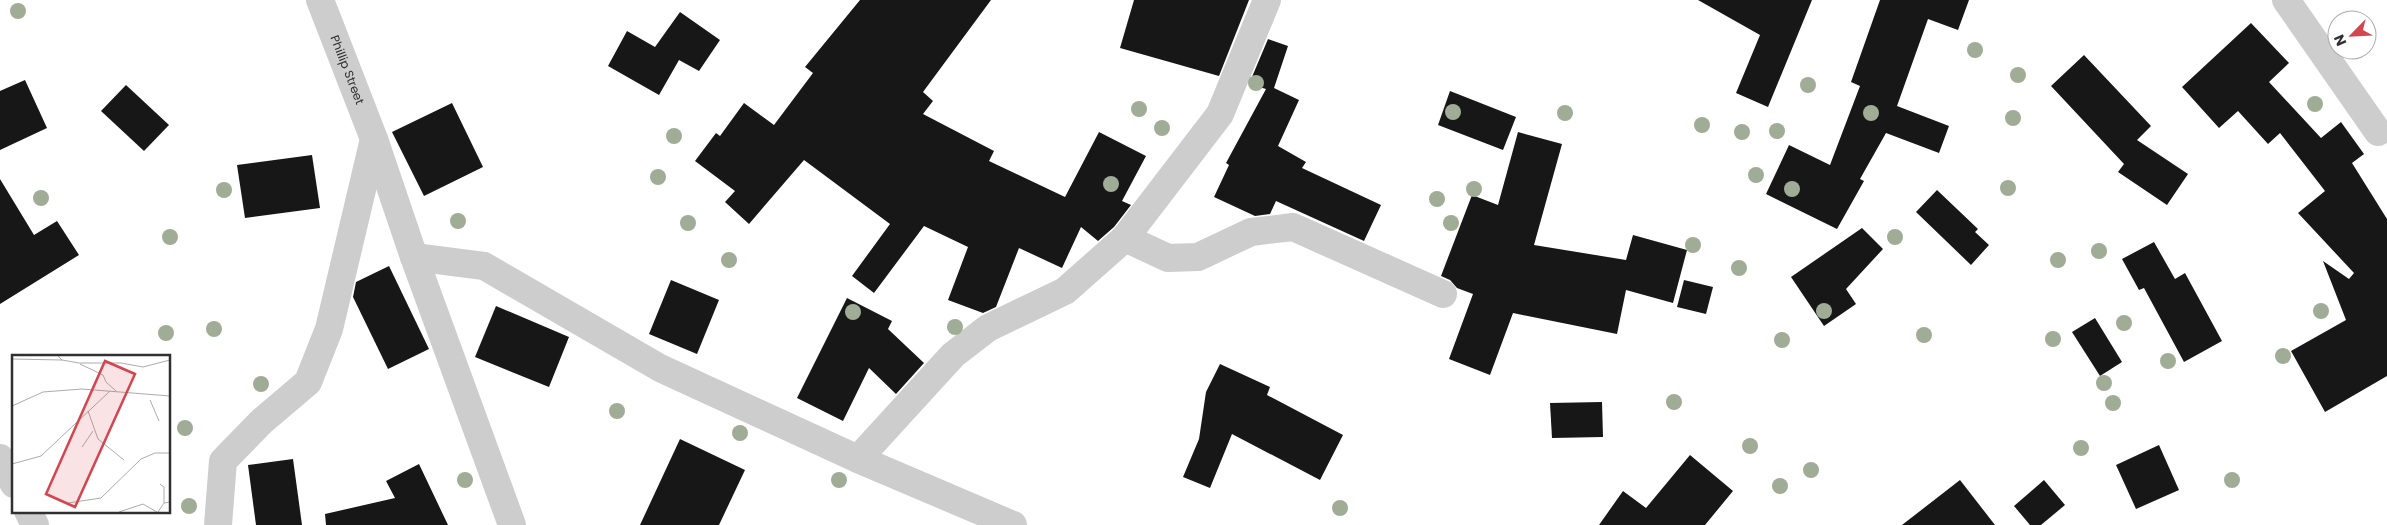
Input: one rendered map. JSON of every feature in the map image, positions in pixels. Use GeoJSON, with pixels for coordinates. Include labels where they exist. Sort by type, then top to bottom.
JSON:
{"type":"FeatureCollection","features":[{"type":"Feature","properties":{"kind":"street","name":"Phillip Street"},"geometry":{"type":"LineString","coordinates":[[320,0],[374,139],[414,257],[512,525]]}},
{"type":"Feature","properties":{"kind":"street"},"geometry":{"type":"LineString","coordinates":[[858,459],[953,356],[988,328],[1065,291],[1125,238],[1220,114],[1267,0]]}},
{"type":"Feature","properties":{"kind":"street"},"geometry":{"type":"LineString","coordinates":[[2286,0],[2378,132]]}},
{"type":"Feature","properties":{"kind":"street"},"geometry":{"type":"LineString","coordinates":[[218,525],[223,461],[262,421],[308,382],[329,329],[374,139]]}},
{"type":"Feature","properties":{"kind":"street"},"geometry":{"type":"LineString","coordinates":[[1125,238],[1168,258],[1198,257],[1251,232],[1293,227],[1443,294]]}},
{"type":"Feature","properties":{"kind":"street"},"geometry":{"type":"LineString","coordinates":[[414,257],[484,266],[660,368],[858,459],[1013,525]]}},
{"type":"Feature","properties":{"kind":"street"},"geometry":{"type":"LineString","coordinates":[[0,458],[12,480]]}},
{"type":"Feature","properties":{"kind":"street"},"geometry":{"type":"LineString","coordinates":[[28,512],[35,525]]}},
{"type":"Feature","properties":{"kind":"building"},"geometry":{"type":"Polygon","coordinates":[[[860,0],[991,0],[923,92],[933,101],[923,114],[994,151],[989,161],[1065,197],[1099,132],[1146,156],[1122,201],[1131,205],[1114,227],[1098,241],[1081,227],[1062,268],[1019,248],[996,307],[983,313],[948,300],[968,247],[924,226],[874,293],[852,276],[890,224],[804,160],[749,224],[725,202],[735,191],[695,161],[716,133],[720,136],[744,103],[774,125],[813,73],[805,67],[860,0]]]}},
{"type":"Feature","properties":{"kind":"building"},"geometry":{"type":"Polygon","coordinates":[[[1134,0],[1249,0],[1219,76],[1120,48],[1134,0]]]}},
{"type":"Feature","properties":{"kind":"building"},"geometry":{"type":"Polygon","coordinates":[[[1698,0],[1812,0],[1768,107],[1736,93],[1760,35],[1698,0]]]}},
{"type":"Feature","properties":{"kind":"building"},"geometry":{"type":"Polygon","coordinates":[[[1880,0],[1969,0],[1958,30],[1928,19],[1897,106],[1949,126],[1939,153],[1886,133],[1860,179],[1864,181],[1837,229],[1766,194],[1789,145],[1830,165],[1860,86],[1851,82],[1880,0]]]}},
{"type":"Feature","properties":{"kind":"building"},"geometry":{"type":"Polygon","coordinates":[[[680,12],[720,40],[699,71],[679,60],[659,95],[608,66],[627,31],[655,47],[680,12]]]}},
{"type":"Feature","properties":{"kind":"building"},"geometry":{"type":"Polygon","coordinates":[[[2251,23],[2289,63],[2269,82],[2321,138],[2341,122],[2364,154],[2352,163],[2387,219],[2387,376],[2325,412],[2291,351],[2346,320],[2323,261],[2349,279],[2354,273],[2298,213],[2325,191],[2280,133],[2268,144],[2238,111],[2219,128],[2182,87],[2251,23]]]}},
{"type":"Feature","properties":{"kind":"building"},"geometry":{"type":"Polygon","coordinates":[[[1268,39],[1288,46],[1274,88],[1299,100],[1278,146],[1306,162],[1302,168],[1381,205],[1364,241],[1276,201],[1270,214],[1255,216],[1214,197],[1229,165],[1226,163],[1266,89],[1249,84],[1268,39]]]}},
{"type":"Feature","properties":{"kind":"building"},"geometry":{"type":"Polygon","coordinates":[[[2084,55],[2151,126],[2137,140],[2188,174],[2167,205],[2118,172],[2124,164],[2051,86],[2084,55]]]}},
{"type":"Feature","properties":{"kind":"building"},"geometry":{"type":"Polygon","coordinates":[[[25,80],[47,128],[0,150],[0,91],[25,80]]]}},
{"type":"Feature","properties":{"kind":"building"},"geometry":{"type":"Polygon","coordinates":[[[126,85],[169,125],[144,151],[101,111],[126,85]]]}},
{"type":"Feature","properties":{"kind":"building"},"geometry":{"type":"Polygon","coordinates":[[[1450,91],[1516,117],[1503,150],[1438,125],[1450,91]]]}},
{"type":"Feature","properties":{"kind":"building"},"geometry":{"type":"Polygon","coordinates":[[[452,103],[483,167],[424,196],[392,132],[452,103]]]}},
{"type":"Feature","properties":{"kind":"building"},"geometry":{"type":"Polygon","coordinates":[[[1518,132],[1562,144],[1534,245],[1626,260],[1633,235],[1687,250],[1673,303],[1626,290],[1617,334],[1513,313],[1490,375],[1449,359],[1473,294],[1457,288],[1450,280],[1441,276],[1472,195],[1498,205],[1518,132]]]}},
{"type":"Feature","properties":{"kind":"building"},"geometry":{"type":"Polygon","coordinates":[[[312,155],[320,208],[245,218],[237,165],[312,155]]]}},
{"type":"Feature","properties":{"kind":"building"},"geometry":{"type":"Polygon","coordinates":[[[0,179],[34,235],[57,221],[79,255],[0,304],[0,179]]]}},
{"type":"Feature","properties":{"kind":"building"},"geometry":{"type":"Polygon","coordinates":[[[1937,190],[1978,229],[1975,232],[1989,245],[1971,265],[1916,212],[1937,190]]]}},
{"type":"Feature","properties":{"kind":"building"},"geometry":{"type":"Polygon","coordinates":[[[1862,228],[1883,249],[1846,289],[1856,304],[1824,326],[1791,277],[1862,228]]]}},
{"type":"Feature","properties":{"kind":"building"},"geometry":{"type":"Polygon","coordinates":[[[2154,242],[2175,279],[2185,273],[2222,341],[2184,362],[2144,288],[2139,290],[2122,259],[2154,242]]]}},
{"type":"Feature","properties":{"kind":"building"},"geometry":{"type":"Polygon","coordinates":[[[389,266],[429,349],[388,369],[353,297],[356,282],[389,266]]]}},
{"type":"Feature","properties":{"kind":"building"},"geometry":{"type":"Polygon","coordinates":[[[671,280],[719,300],[697,354],[649,334],[671,280]]]}},
{"type":"Feature","properties":{"kind":"building"},"geometry":{"type":"Polygon","coordinates":[[[1684,280],[1713,287],[1706,314],[1677,307],[1684,280]]]}},
{"type":"Feature","properties":{"kind":"building"},"geometry":{"type":"Polygon","coordinates":[[[847,298],[892,321],[888,329],[924,363],[896,394],[869,368],[843,421],[797,398],[847,298]]]}},
{"type":"Feature","properties":{"kind":"building"},"geometry":{"type":"Polygon","coordinates":[[[496,306],[569,337],[549,387],[475,357],[496,306]]]}},
{"type":"Feature","properties":{"kind":"building"},"geometry":{"type":"Polygon","coordinates":[[[2095,318],[2122,362],[2100,376],[2072,332],[2095,318]]]}},
{"type":"Feature","properties":{"kind":"building"},"geometry":{"type":"Polygon","coordinates":[[[1220,364],[1270,387],[1267,395],[1343,435],[1320,480],[1232,434],[1210,488],[1183,477],[1199,439],[1206,392],[1220,364]]]}},
{"type":"Feature","properties":{"kind":"building"},"geometry":{"type":"Polygon","coordinates":[[[1602,402],[1603,437],[1552,438],[1550,403],[1602,402]]]}},
{"type":"Feature","properties":{"kind":"building"},"geometry":{"type":"Polygon","coordinates":[[[680,439],[745,470],[719,525],[640,525],[680,439]]]}},
{"type":"Feature","properties":{"kind":"building"},"geometry":{"type":"Polygon","coordinates":[[[2159,445],[2179,490],[2136,509],[2116,465],[2159,445]]]}},
{"type":"Feature","properties":{"kind":"building"},"geometry":{"type":"Polygon","coordinates":[[[1690,455],[1733,491],[1705,525],[1599,525],[1623,491],[1646,508],[1690,455]]]}},
{"type":"Feature","properties":{"kind":"building"},"geometry":{"type":"Polygon","coordinates":[[[293,459],[302,525],[256,525],[248,465],[293,459]]]}},
{"type":"Feature","properties":{"kind":"building"},"geometry":{"type":"Polygon","coordinates":[[[419,464],[448,525],[326,525],[325,514],[395,498],[386,481],[419,464]]]}},
{"type":"Feature","properties":{"kind":"building"},"geometry":{"type":"Polygon","coordinates":[[[1960,480],[1995,525],[1902,525],[1960,480]]]}},
{"type":"Feature","properties":{"kind":"building"},"geometry":{"type":"Polygon","coordinates":[[[2044,480],[2065,505],[2041,525],[2030,525],[2014,506],[2044,480]]]}}]}
